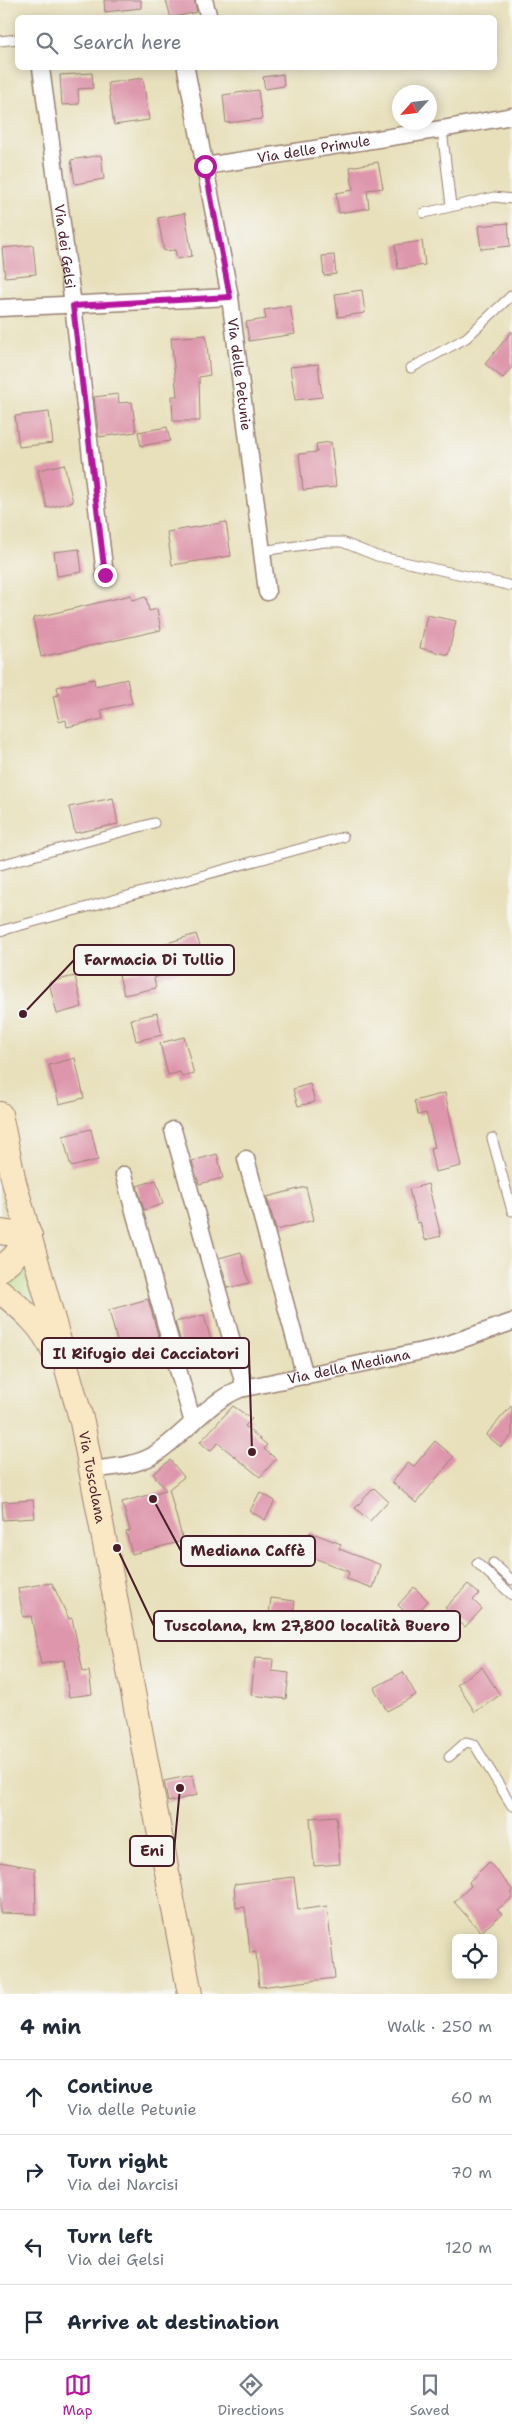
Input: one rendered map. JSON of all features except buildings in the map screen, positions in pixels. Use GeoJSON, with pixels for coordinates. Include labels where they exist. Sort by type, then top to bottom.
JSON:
{"type":"FeatureCollection","features":[{"type":"Feature","properties":{"kind":"main road"},"geometry":{"type":"LineString","coordinates":[[0,1163],[2,1124]]}},
{"type":"Feature","properties":{"kind":"main road","name":"Via Tuscolana"},"geometry":{"type":"LineString","coordinates":[[2,1124],[30,1236],[82,1422],[190,1994]]}},
{"type":"Feature","properties":{"kind":"main road"},"geometry":{"type":"LineString","coordinates":[[0,1232],[30,1236]]}},
{"type":"Feature","properties":{"kind":"main road"},"geometry":{"type":"LineString","coordinates":[[0,1269],[13,1258],[30,1236]]}},
{"type":"Feature","properties":{"kind":"main road"},"geometry":{"type":"LineString","coordinates":[[0,1291],[31,1317],[46,1338],[82,1422]]}},
{"type":"Feature","properties":{"kind":"street"},"geometry":{"type":"LineString","coordinates":[[204,0],[208,15]]}},
{"type":"Feature","properties":{"kind":"street","name":"Via dei Gelsi"},"geometry":{"type":"LineString","coordinates":[[41,70],[73,306],[105,575]]}},
{"type":"Feature","properties":{"kind":"street","name":"Via delle Petunie"},"geometry":{"type":"LineString","coordinates":[[187,70],[230,297],[267,592]]}},
{"type":"Feature","properties":{"kind":"street","name":"Via delle Primule"},"geometry":{"type":"LineString","coordinates":[[205,166],[442,129],[512,116]]}},
{"type":"Feature","properties":{"kind":"street"},"geometry":{"type":"LineString","coordinates":[[0,308],[230,297]]}},
{"type":"Feature","properties":{"kind":"street"},"geometry":{"type":"LineString","coordinates":[[173,1130],[245,1388]]}},
{"type":"Feature","properties":{"kind":"street"},"geometry":{"type":"LineString","coordinates":[[246,1159],[305,1376]]}},
{"type":"Feature","properties":{"kind":"street"},"geometry":{"type":"LineString","coordinates":[[124,1175],[193,1423]]}},
{"type":"Feature","properties":{"kind":"street","name":"Via della Mediana"},"geometry":{"type":"LineString","coordinates":[[92,1470],[129,1464],[146,1459],[158,1452],[227,1395],[245,1388],[437,1348],[512,1322]]}},
{"type":"Feature","properties":{"kind":"lane"},"geometry":{"type":"LineString","coordinates":[[0,41],[15,39]]}},
{"type":"Feature","properties":{"kind":"lane"},"geometry":{"type":"LineString","coordinates":[[442,129],[451,206]]}},
{"type":"Feature","properties":{"kind":"lane"},"geometry":{"type":"LineString","coordinates":[[424,213],[494,197],[512,199]]}},
{"type":"Feature","properties":{"kind":"lane"},"geometry":{"type":"LineString","coordinates":[[411,368],[466,338],[512,295]]}},
{"type":"Feature","properties":{"kind":"lane"},"geometry":{"type":"LineString","coordinates":[[261,551],[325,542],[342,542],[377,556],[512,586]]}},
{"type":"Feature","properties":{"kind":"lane"},"geometry":{"type":"LineString","coordinates":[[0,865],[154,823]]}},
{"type":"Feature","properties":{"kind":"lane"},"geometry":{"type":"LineString","coordinates":[[0,931],[343,837]]}},
{"type":"Feature","properties":{"kind":"lane"},"geometry":{"type":"LineString","coordinates":[[492,1138],[512,1211]]}},
{"type":"Feature","properties":{"kind":"lane"},"geometry":{"type":"LineString","coordinates":[[477,1563],[512,1594]]}},
{"type":"Feature","properties":{"kind":"lane"},"geometry":{"type":"LineString","coordinates":[[493,1563],[512,1580]]}},
{"type":"Feature","properties":{"kind":"lane"},"geometry":{"type":"LineString","coordinates":[[449,1757],[466,1742],[474,1744],[512,1806]]}},
{"type":"Feature","properties":{"kind":"green space"},"geometry":{"type":"Polygon","coordinates":[[[20,1258],[37,1310],[0,1283],[20,1258]]]}},
{"type":"Feature","properties":{"kind":"place","name":"Farmacia Di Tullio"},"geometry":{"type":"Point","coordinates":[23,1014]}},
{"type":"Feature","properties":{"kind":"place","name":"Il Rifugio dei Cacciatori"},"geometry":{"type":"Point","coordinates":[252,1452]}},
{"type":"Feature","properties":{"kind":"place","name":"Mediana Caffè"},"geometry":{"type":"Point","coordinates":[153,1499]}},
{"type":"Feature","properties":{"kind":"place","name":"Tuscolana, km 27,800 località Buero"},"geometry":{"type":"Point","coordinates":[117,1548]}},
{"type":"Feature","properties":{"kind":"place","name":"Eni"},"geometry":{"type":"Point","coordinates":[180,1788]}},
{"type":"Feature","properties":{"kind":"route"},"geometry":{"type":"LineString","coordinates":[[105,575],[73,306],[230,297],[205,166]]}}]}
